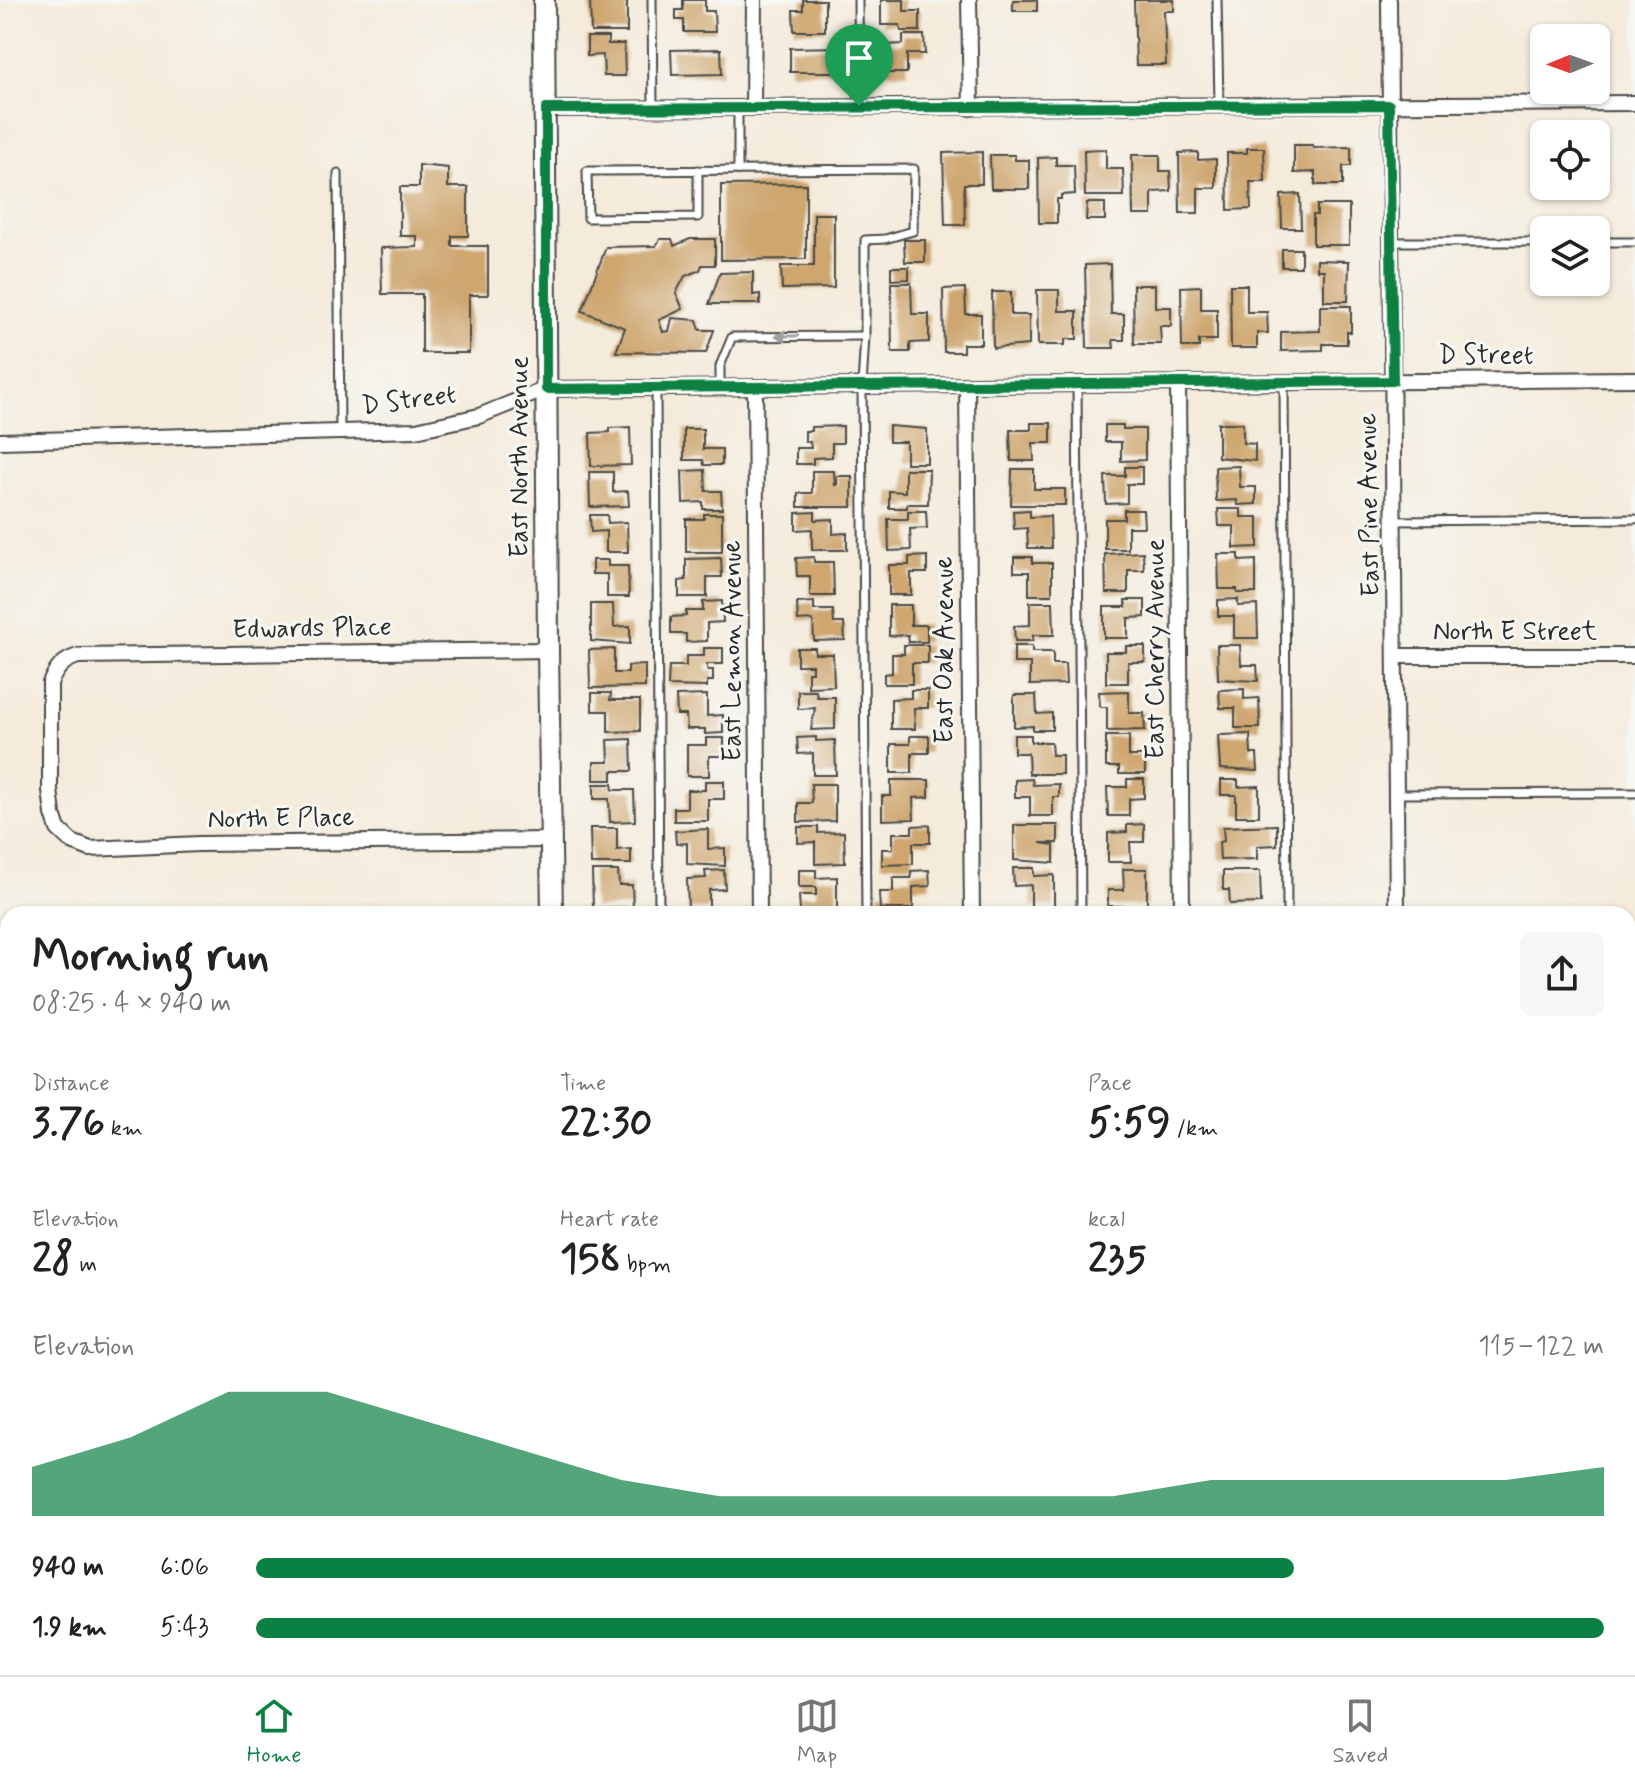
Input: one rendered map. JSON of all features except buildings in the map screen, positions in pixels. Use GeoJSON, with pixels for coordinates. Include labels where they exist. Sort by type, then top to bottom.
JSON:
{"type":"FeatureCollection","features":[{"type":"Feature","properties":{"kind":"street","name":"East North Avenue"},"geometry":{"type":"LineString","coordinates":[[544,0],[552,906]]}},
{"type":"Feature","properties":{"kind":"street"},"geometry":{"type":"LineString","coordinates":[[753,107],[754,0]]}},
{"type":"Feature","properties":{"kind":"street"},"geometry":{"type":"LineString","coordinates":[[969,0],[971,108]]}},
{"type":"Feature","properties":{"kind":"street","name":"East Pine Avenue"},"geometry":{"type":"LineString","coordinates":[[1389,0],[1397,906]]}},
{"type":"Feature","properties":{"kind":"street"},"geometry":{"type":"LineString","coordinates":[[546,109],[1635,103]]}},
{"type":"Feature","properties":{"kind":"street","name":"D Street"},"geometry":{"type":"LineString","coordinates":[[0,441],[416,430],[479,416],[546,389],[1635,379]]}},
{"type":"Feature","properties":{"kind":"street","name":"East Cherry Avenue"},"geometry":{"type":"LineString","coordinates":[[1178,384],[1182,906]]}},
{"type":"Feature","properties":{"kind":"street","name":"East Oak Avenue"},"geometry":{"type":"LineString","coordinates":[[967,385],[972,906]]}},
{"type":"Feature","properties":{"kind":"street","name":"East Lemon Avenue"},"geometry":{"type":"LineString","coordinates":[[755,387],[759,906]]}},
{"type":"Feature","properties":{"kind":"street","name":"Edwards Place"},"geometry":{"type":"LineString","coordinates":[[78,656],[548,650]]}},
{"type":"Feature","properties":{"kind":"street","name":"North E Place"},"geometry":{"type":"LineString","coordinates":[[78,656],[66,660],[57,668],[50,683],[50,790],[53,814],[58,829],[72,842],[90,849],[199,844],[551,840]]}},
{"type":"Feature","properties":{"kind":"street","name":"North E Street"},"geometry":{"type":"LineString","coordinates":[[1396,656],[1635,656]]}},
{"type":"Feature","properties":{"kind":"lane"},"geometry":{"type":"LineString","coordinates":[[652,0],[653,109]]}},
{"type":"Feature","properties":{"kind":"lane"},"geometry":{"type":"LineString","coordinates":[[858,0],[859,106]]}},
{"type":"Feature","properties":{"kind":"lane"},"geometry":{"type":"LineString","coordinates":[[1217,0],[1219,106]]}},
{"type":"Feature","properties":{"kind":"lane"},"geometry":{"type":"LineString","coordinates":[[738,107],[738,170]]}},
{"type":"Feature","properties":{"kind":"lane"},"geometry":{"type":"LineString","coordinates":[[698,170],[698,217],[588,218],[587,171],[698,170],[914,169],[913,231],[885,239],[865,240],[862,386],[866,906]]}},
{"type":"Feature","properties":{"kind":"lane"},"geometry":{"type":"LineString","coordinates":[[338,173],[340,433]]}},
{"type":"Feature","properties":{"kind":"lane"},"geometry":{"type":"LineString","coordinates":[[1391,242],[1530,242]]}},
{"type":"Feature","properties":{"kind":"lane"},"geometry":{"type":"LineString","coordinates":[[1610,242],[1635,242]]}},
{"type":"Feature","properties":{"kind":"lane"},"geometry":{"type":"LineString","coordinates":[[720,387],[720,366],[732,337],[865,336]]}},
{"type":"Feature","properties":{"kind":"lane"},"geometry":{"type":"LineString","coordinates":[[1284,383],[1287,906]]}},
{"type":"Feature","properties":{"kind":"lane"},"geometry":{"type":"LineString","coordinates":[[1077,385],[1081,906]]}},
{"type":"Feature","properties":{"kind":"lane"},"geometry":{"type":"LineString","coordinates":[[656,388],[659,906]]}},
{"type":"Feature","properties":{"kind":"lane"},"geometry":{"type":"LineString","coordinates":[[1395,521],[1635,519]]}},
{"type":"Feature","properties":{"kind":"lane"},"geometry":{"type":"LineString","coordinates":[[1396,794],[1635,793]]}},
{"type":"Feature","properties":{"kind":"route"},"geometry":{"type":"LineString","coordinates":[[1389,105],[1393,381],[546,389],[546,109],[859,106],[1389,105]]}}]}
